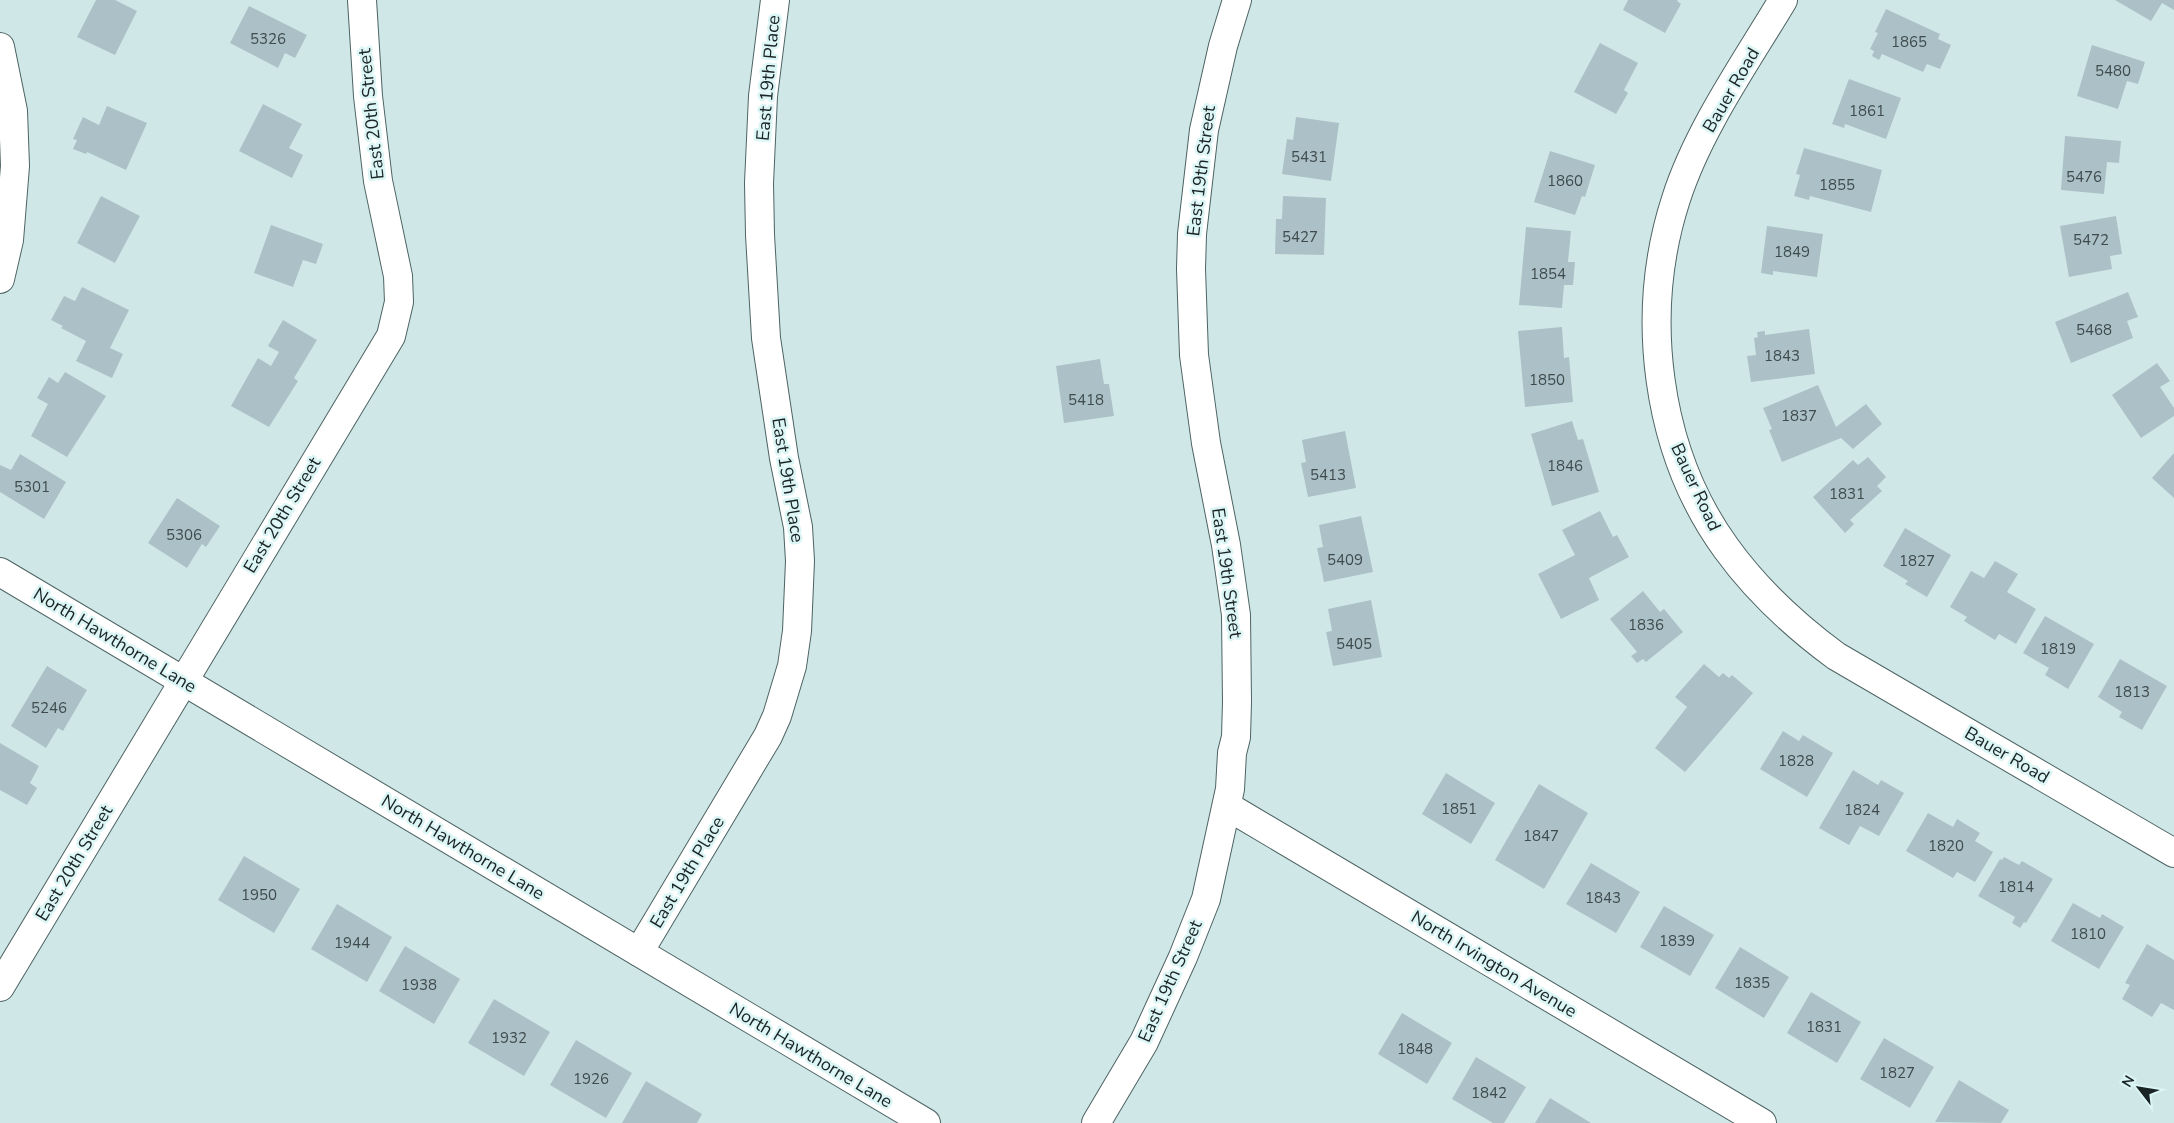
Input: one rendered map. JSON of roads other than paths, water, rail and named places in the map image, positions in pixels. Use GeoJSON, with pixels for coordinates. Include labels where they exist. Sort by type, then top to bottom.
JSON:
{"type":"FeatureCollection","features":[{"type":"Feature","properties":{"kind":"street","name":"East 20th Street"},"geometry":{"type":"LineString","coordinates":[[0,987],[391,336],[399,302],[398,276],[377,173],[368,96],[362,0]]}},
{"type":"Feature","properties":{"kind":"street","name":"East 19th Place"},"geometry":{"type":"LineString","coordinates":[[639,952],[768,736],[788,683],[797,631],[800,561],[798,527],[784,458],[768,356],[760,235],[759,183],[763,96],[776,0]]}},
{"type":"Feature","properties":{"kind":"street","name":"East 19th Street"},"geometry":{"type":"LineString","coordinates":[[1096,1123],[1144,1042],[1183,957],[1206,899],[1230,789],[1232,753],[1236,737],[1236,615],[1225,536],[1206,443],[1194,355],[1191,268],[1192,234],[1204,130],[1223,46],[1237,0]]}},
{"type":"Feature","properties":{"kind":"street","name":"Bauer Road"},"geometry":{"type":"LineString","coordinates":[[1783,0],[1695,151],[1676,199],[1660,267],[1657,353],[1661,388],[1673,438],[1692,488],[1707,518],[1725,547],[1747,576],[1771,602],[1809,636],[1845,660],[2174,853]]}},
{"type":"Feature","properties":{"kind":"street"},"geometry":{"type":"LineString","coordinates":[[0,46],[13,111],[15,166],[9,240],[0,279]]}},
{"type":"Feature","properties":{"kind":"street","name":"North Hawthorne Lane"},"geometry":{"type":"LineString","coordinates":[[0,572],[926,1123]]}},
{"type":"Feature","properties":{"kind":"street","name":"North Irvington Avenue"},"geometry":{"type":"LineString","coordinates":[[1227,806],[1762,1123]]}}]}
